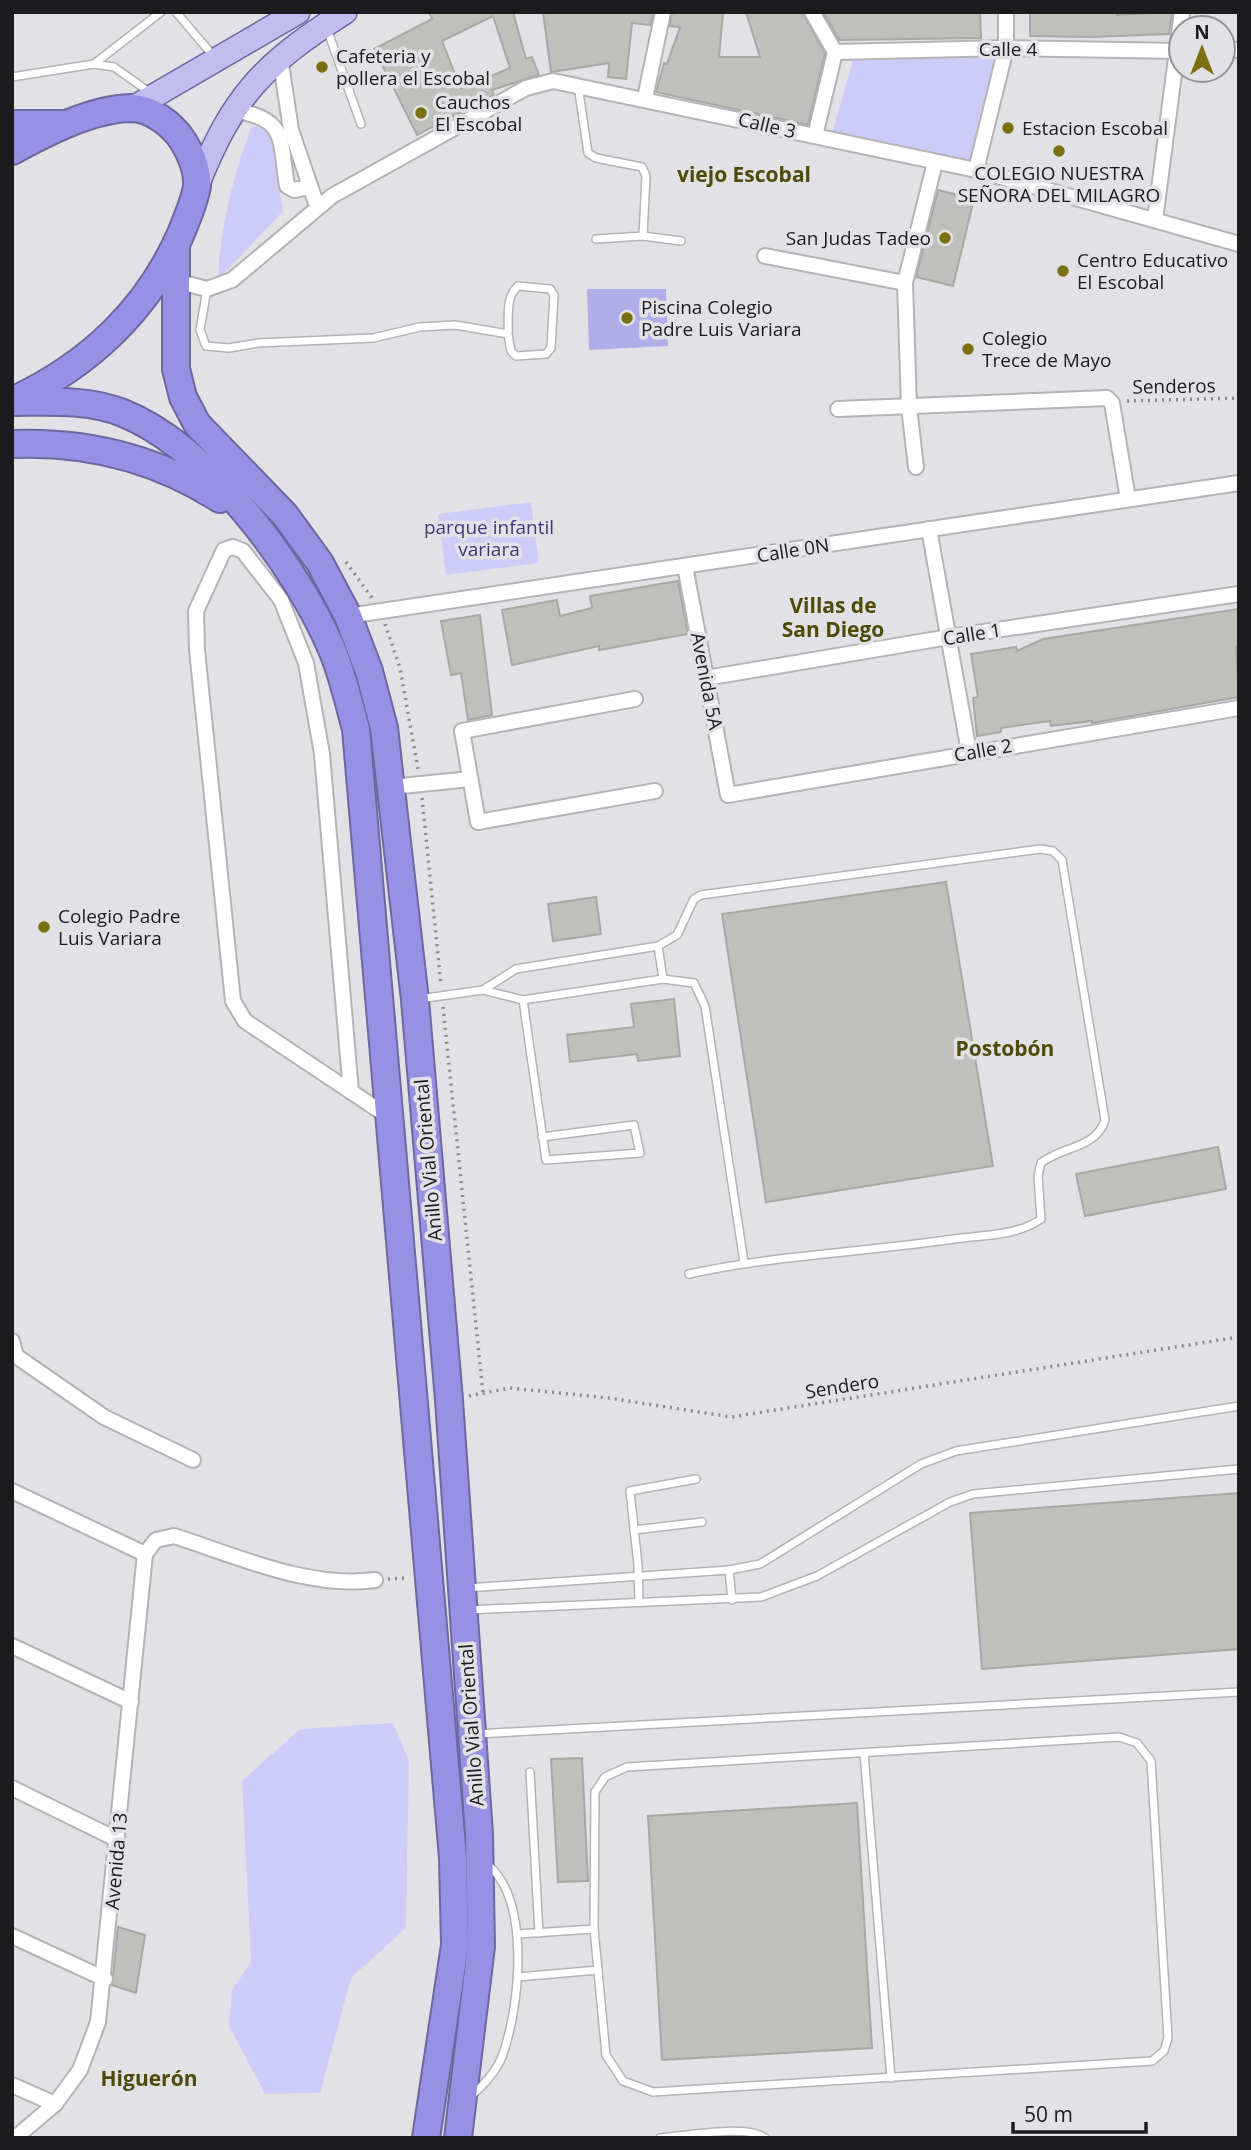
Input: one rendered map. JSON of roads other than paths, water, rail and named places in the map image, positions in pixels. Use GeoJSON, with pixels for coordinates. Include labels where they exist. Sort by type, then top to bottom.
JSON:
{"type":"FeatureCollection","features":[{"type":"Feature","properties":{"kind":"highway"},"geometry":{"type":"LineString","coordinates":[[12,151],[69,124],[144,102],[179,135],[195,167],[197,186],[176,245],[146,296],[107,339],[61,375],[12,401]]}},
{"type":"Feature","properties":{"kind":"highway"},"geometry":{"type":"LineString","coordinates":[[12,124],[69,124]]}},
{"type":"Feature","properties":{"kind":"highway","name":"Anillo Vial Oriental"},"geometry":{"type":"LineString","coordinates":[[176,245],[176,369],[190,413],[197,424],[285,515],[320,563],[348,616],[369,671],[384,728],[415,1000],[449,1400],[479,1858],[481,1946],[458,2138]]}},
{"type":"Feature","properties":{"kind":"highway","name":"Anillo Vial Oriental"},"geometry":{"type":"LineString","coordinates":[[12,401],[83,402],[122,413],[177,442],[251,520],[298,583],[334,653],[356,729],[453,1858],[455,1945],[426,2138]]}},
{"type":"Feature","properties":{"kind":"highway"},"geometry":{"type":"LineString","coordinates":[[12,444],[41,443],[114,451],[177,475],[251,520]]}},
{"type":"Feature","properties":{"kind":"main road"},"geometry":{"type":"LineString","coordinates":[[144,102],[298,12]]}},
{"type":"Feature","properties":{"kind":"main road"},"geometry":{"type":"LineString","coordinates":[[197,186],[212,148],[233,110],[256,79],[280,57],[345,12]]}},
{"type":"Feature","properties":{"kind":"street"},"geometry":{"type":"LineString","coordinates":[[645,98],[663,12]]}},
{"type":"Feature","properties":{"kind":"street"},"geometry":{"type":"LineString","coordinates":[[812,12],[835,52],[815,136]]}},
{"type":"Feature","properties":{"kind":"street"},"geometry":{"type":"LineString","coordinates":[[976,170],[1006,48],[1006,12]]}},
{"type":"Feature","properties":{"kind":"street","name":"Calle 4"},"geometry":{"type":"LineString","coordinates":[[835,52],[1006,48],[1167,51]]}},
{"type":"Feature","properties":{"kind":"street"},"geometry":{"type":"LineString","coordinates":[[280,57],[291,130],[317,206]]}},
{"type":"Feature","properties":{"kind":"street","name":"Calle 3"},"geometry":{"type":"LineString","coordinates":[[207,289],[232,280],[317,206],[356,181],[526,88],[552,81],[645,98],[976,170],[1239,244]]}},
{"type":"Feature","properties":{"kind":"street"},"geometry":{"type":"LineString","coordinates":[[1155,220],[1175,84]]}},
{"type":"Feature","properties":{"kind":"street"},"geometry":{"type":"LineString","coordinates":[[233,110],[268,119],[278,130],[287,186],[294,190],[310,187]]}},
{"type":"Feature","properties":{"kind":"street"},"geometry":{"type":"LineString","coordinates":[[916,467],[909,407],[905,283],[935,162]]}},
{"type":"Feature","properties":{"kind":"street"},"geometry":{"type":"LineString","coordinates":[[765,256],[905,283]]}},
{"type":"Feature","properties":{"kind":"street"},"geometry":{"type":"LineString","coordinates":[[176,281],[207,289]]}},
{"type":"Feature","properties":{"kind":"street"},"geometry":{"type":"LineString","coordinates":[[838,409],[1102,397],[1111,401],[1128,499]]}},
{"type":"Feature","properties":{"kind":"street","name":"Calle 0N"},"geometry":{"type":"LineString","coordinates":[[348,616],[1239,483]]}},
{"type":"Feature","properties":{"kind":"street"},"geometry":{"type":"LineString","coordinates":[[929,529],[969,752]]}},
{"type":"Feature","properties":{"kind":"street"},"geometry":{"type":"LineString","coordinates":[[351,1092],[323,754],[306,663],[281,600],[243,551],[233,547],[224,550],[196,611],[197,650],[233,1001],[245,1021],[351,1092],[389,1117]]}},
{"type":"Feature","properties":{"kind":"street","name":"Avenida 5A"},"geometry":{"type":"LineString","coordinates":[[685,566],[727,795]]}},
{"type":"Feature","properties":{"kind":"street","name":"Calle 1"},"geometry":{"type":"LineString","coordinates":[[706,678],[948,637],[1239,594]]}},
{"type":"Feature","properties":{"kind":"street"},"geometry":{"type":"LineString","coordinates":[[635,699],[462,731],[478,822],[655,791]]}},
{"type":"Feature","properties":{"kind":"street","name":"Calle 2"},"geometry":{"type":"LineString","coordinates":[[727,795],[1239,708]]}},
{"type":"Feature","properties":{"kind":"street"},"geometry":{"type":"LineString","coordinates":[[392,787],[470,779]]}},
{"type":"Feature","properties":{"kind":"street"},"geometry":{"type":"LineString","coordinates":[[12,1341],[14,1357],[104,1418],[193,1460]]}},
{"type":"Feature","properties":{"kind":"street"},"geometry":{"type":"LineString","coordinates":[[13,1494],[145,1554],[156,1540],[174,1536],[300,1575],[346,1584],[375,1580]]}},
{"type":"Feature","properties":{"kind":"street","name":"Avenida 13"},"geometry":{"type":"LineString","coordinates":[[15,2138],[55,2104],[80,2070],[98,2022],[105,1979],[145,1554]]}},
{"type":"Feature","properties":{"kind":"street"},"geometry":{"type":"LineString","coordinates":[[12,1646],[131,1702]]}},
{"type":"Feature","properties":{"kind":"street"},"geometry":{"type":"LineString","coordinates":[[12,1788],[118,1840]]}},
{"type":"Feature","properties":{"kind":"street"},"geometry":{"type":"LineString","coordinates":[[12,1936],[105,1979]]}},
{"type":"Feature","properties":{"kind":"street"},"geometry":{"type":"LineString","coordinates":[[12,2085],[55,2104]]}},
{"type":"Feature","properties":{"kind":"lane"},"geometry":{"type":"LineString","coordinates":[[93,64],[161,12]]}},
{"type":"Feature","properties":{"kind":"lane"},"geometry":{"type":"LineString","coordinates":[[176,12],[218,61]]}},
{"type":"Feature","properties":{"kind":"lane"},"geometry":{"type":"LineString","coordinates":[[325,25],[361,124]]}},
{"type":"Feature","properties":{"kind":"lane"},"geometry":{"type":"LineString","coordinates":[[12,77],[93,64],[114,67],[144,102]]}},
{"type":"Feature","properties":{"kind":"lane"},"geometry":{"type":"LineString","coordinates":[[578,85],[588,153],[596,158],[635,164],[642,167],[646,176],[643,236]]}},
{"type":"Feature","properties":{"kind":"lane"},"geometry":{"type":"LineString","coordinates":[[596,239],[643,236],[681,241]]}},
{"type":"Feature","properties":{"kind":"lane"},"geometry":{"type":"LineString","coordinates":[[518,286],[550,289],[554,295],[551,348],[545,354],[516,356],[511,351],[508,334],[510,296],[514,289],[518,286]]}},
{"type":"Feature","properties":{"kind":"lane"},"geometry":{"type":"LineString","coordinates":[[207,289],[200,330],[206,345],[217,348],[373,338],[420,327],[455,325],[508,334]]}},
{"type":"Feature","properties":{"kind":"lane"},"geometry":{"type":"LineString","coordinates":[[482,990],[516,969],[658,946],[677,935],[694,899],[701,895],[1040,849],[1053,851],[1062,860],[1105,1120],[1101,1133],[1091,1140],[1052,1154],[1041,1163],[1041,1219],[1027,1229],[744,1262],[689,1274]]}},
{"type":"Feature","properties":{"kind":"lane"},"geometry":{"type":"LineString","coordinates":[[658,946],[663,979]]}},
{"type":"Feature","properties":{"kind":"lane"},"geometry":{"type":"LineString","coordinates":[[415,1000],[482,990],[523,1000],[663,979],[694,983],[705,1006],[744,1262]]}},
{"type":"Feature","properties":{"kind":"lane"},"geometry":{"type":"LineString","coordinates":[[523,1000],[542,1137],[549,1162],[640,1153],[634,1125],[542,1137]]}},
{"type":"Feature","properties":{"kind":"lane"},"geometry":{"type":"LineString","coordinates":[[462,1600],[639,1575],[729,1570],[760,1564],[921,1464],[956,1451],[1239,1406]]}},
{"type":"Feature","properties":{"kind":"lane"},"geometry":{"type":"LineString","coordinates":[[462,1600],[639,1602],[761,1597],[793,1587],[950,1502],[974,1494],[1239,1469]]}},
{"type":"Feature","properties":{"kind":"lane"},"geometry":{"type":"LineString","coordinates":[[639,1602],[639,1575],[630,1491],[696,1479]]}},
{"type":"Feature","properties":{"kind":"lane"},"geometry":{"type":"LineString","coordinates":[[634,1530],[702,1522]]}},
{"type":"Feature","properties":{"kind":"lane"},"geometry":{"type":"LineString","coordinates":[[729,1570],[732,1600]]}},
{"type":"Feature","properties":{"kind":"lane"},"geometry":{"type":"LineString","coordinates":[[472,1734],[1239,1692]]}},
{"type":"Feature","properties":{"kind":"lane"},"geometry":{"type":"LineString","coordinates":[[1119,1737],[1137,1743],[1151,1760],[1168,2038],[1164,2051],[1152,2061],[653,2092],[623,2081],[607,2055],[594,1929],[595,1792],[605,1777],[627,1767],[1119,1737]]}},
{"type":"Feature","properties":{"kind":"lane"},"geometry":{"type":"LineString","coordinates":[[864,1753],[891,2077]]}},
{"type":"Feature","properties":{"kind":"lane"},"geometry":{"type":"LineString","coordinates":[[530,1772],[539,1933]]}},
{"type":"Feature","properties":{"kind":"lane"},"geometry":{"type":"LineString","coordinates":[[463,2104],[488,2082],[503,2054],[518,1977],[518,1934],[504,1881],[479,1858]]}},
{"type":"Feature","properties":{"kind":"lane"},"geometry":{"type":"LineString","coordinates":[[518,1934],[594,1929]]}},
{"type":"Feature","properties":{"kind":"lane"},"geometry":{"type":"LineString","coordinates":[[518,1977],[598,1970]]}},
{"type":"Feature","properties":{"kind":"lane"},"geometry":{"type":"LineString","coordinates":[[660,2138],[742,2131],[759,2133],[765,2138]]}},
{"type":"Feature","properties":{"kind":"place","name":"Cafeteria y pollera el Escobal"},"geometry":{"type":"Point","coordinates":[322,67]}},
{"type":"Feature","properties":{"kind":"place","name":"Cauchos El Escobal"},"geometry":{"type":"Point","coordinates":[421,113]}},
{"type":"Feature","properties":{"kind":"place","name":"Estacion Escobal"},"geometry":{"type":"Point","coordinates":[1008,128]}},
{"type":"Feature","properties":{"kind":"place","name":"COLEGIO NUESTRA SEÑORA DEL MILAGRO"},"geometry":{"type":"Point","coordinates":[1059,151]}},
{"type":"Feature","properties":{"kind":"place","name":"San Judas Tadeo"},"geometry":{"type":"Point","coordinates":[945,238]}},
{"type":"Feature","properties":{"kind":"place","name":"Centro Educativo El Escobal"},"geometry":{"type":"Point","coordinates":[1063,271]}},
{"type":"Feature","properties":{"kind":"place","name":"Piscina Colegio Padre Luis Variara"},"geometry":{"type":"Point","coordinates":[627,318]}},
{"type":"Feature","properties":{"kind":"place","name":"Colegio Trece de Mayo"},"geometry":{"type":"Point","coordinates":[968,349]}},
{"type":"Feature","properties":{"kind":"place","name":"Colegio Padre Luis Variara"},"geometry":{"type":"Point","coordinates":[44,927]}},
{"type":"Feature","properties":{"kind":"district","name":"viejo Escobal"},"geometry":{"type":"Point","coordinates":[744,174]}},
{"type":"Feature","properties":{"kind":"district","name":"Villas de San Diego"},"geometry":{"type":"Point","coordinates":[833,617]}},
{"type":"Feature","properties":{"kind":"district","name":"Postobón"},"geometry":{"type":"Point","coordinates":[1005,1048]}},
{"type":"Feature","properties":{"kind":"district","name":"Higuerón"},"geometry":{"type":"Point","coordinates":[149,2078]}},
{"type":"Feature","properties":{"kind":"park label","name":"parque infantil variara"},"geometry":{"type":"Point","coordinates":[489,538]}}]}
